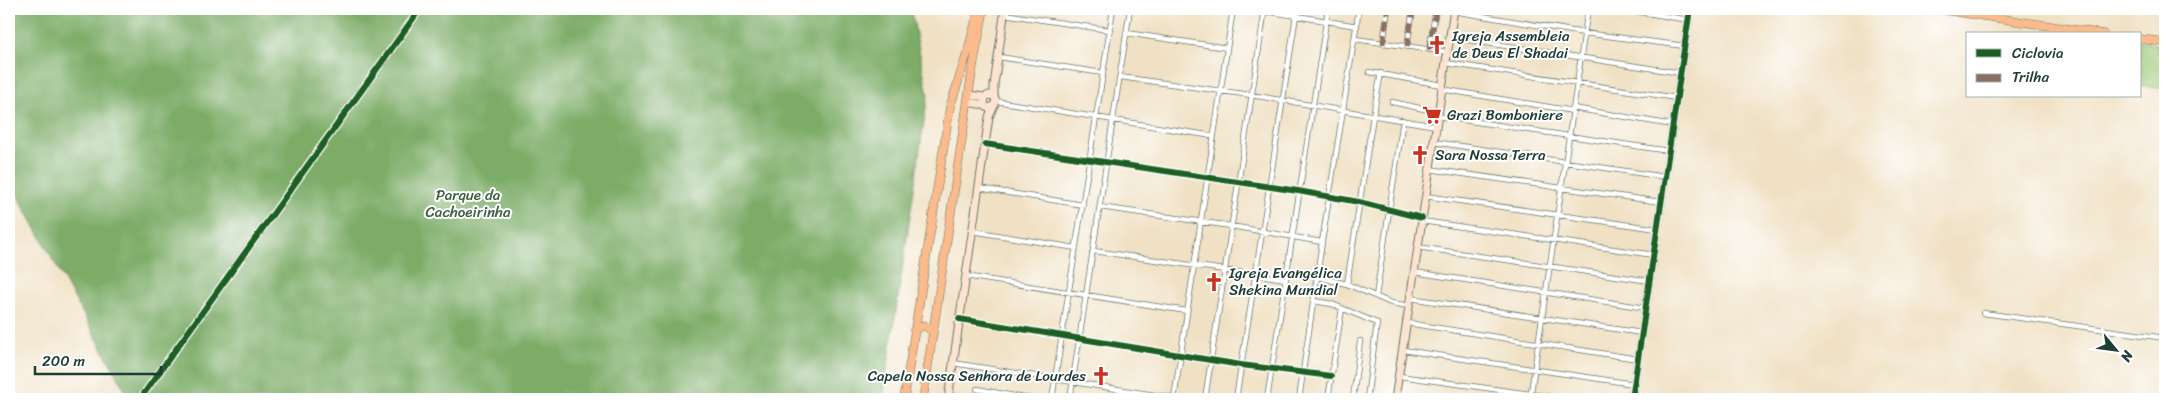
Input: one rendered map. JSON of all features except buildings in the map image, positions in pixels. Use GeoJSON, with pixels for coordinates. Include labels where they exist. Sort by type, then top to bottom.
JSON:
{"type":"FeatureCollection","features":[{"type":"Feature","properties":{"kind":"main road"},"geometry":{"type":"LineString","coordinates":[[904,399],[950,107],[979,9]]}},
{"type":"Feature","properties":{"kind":"main road"},"geometry":{"type":"LineString","coordinates":[[923,399],[968,98],[984,9]]}},
{"type":"Feature","properties":{"kind":"main road"},"geometry":{"type":"LineString","coordinates":[[1937,9],[2090,32]]}},
{"type":"Feature","properties":{"kind":"main road"},"geometry":{"type":"LineString","coordinates":[[2142,39],[2165,42]]}},
{"type":"Feature","properties":{"kind":"main road"},"geometry":{"type":"LineString","coordinates":[[914,330],[924,325],[934,332]]}},
{"type":"Feature","properties":{"kind":"street"},"geometry":{"type":"LineString","coordinates":[[140,399],[420,9]]}},
{"type":"Feature","properties":{"kind":"street"},"geometry":{"type":"LineString","coordinates":[[1052,399],[1113,9]]}},
{"type":"Feature","properties":{"kind":"street"},"geometry":{"type":"LineString","coordinates":[[1070,399],[1130,9]]}},
{"type":"Feature","properties":{"kind":"street"},"geometry":{"type":"LineString","coordinates":[[953,363],[1174,399],[1233,9]]}},
{"type":"Feature","properties":{"kind":"street"},"geometry":{"type":"LineString","coordinates":[[1254,9],[1357,26]]}},
{"type":"Feature","properties":{"kind":"street"},"geometry":{"type":"LineString","coordinates":[[1236,399],[1297,9]]}},
{"type":"Feature","properties":{"kind":"street"},"geometry":{"type":"LineString","coordinates":[[1267,399],[1298,191],[1328,9]]}},
{"type":"Feature","properties":{"kind":"street"},"geometry":{"type":"LineString","coordinates":[[1299,399],[1359,9]]}},
{"type":"Feature","properties":{"kind":"street"},"geometry":{"type":"LineString","coordinates":[[1383,44],[1388,9]]}},
{"type":"Feature","properties":{"kind":"street"},"geometry":{"type":"LineString","coordinates":[[1407,47],[1413,9]]}},
{"type":"Feature","properties":{"kind":"street"},"geometry":{"type":"LineString","coordinates":[[1429,50],[1436,9]]}},
{"type":"Feature","properties":{"kind":"street"},"geometry":{"type":"LineString","coordinates":[[1531,397],[1588,9]]}},
{"type":"Feature","properties":{"kind":"street"},"geometry":{"type":"LineString","coordinates":[[1623,9],[1689,20]]}},
{"type":"Feature","properties":{"kind":"street"},"geometry":{"type":"LineString","coordinates":[[1632,399],[1690,9]]}},
{"type":"Feature","properties":{"kind":"street"},"geometry":{"type":"LineString","coordinates":[[1205,399],[1265,10]]}},
{"type":"Feature","properties":{"kind":"street"},"geometry":{"type":"LineString","coordinates":[[1395,399],[1454,10],[1584,33],[1685,46]]}},
{"type":"Feature","properties":{"kind":"street"},"geometry":{"type":"LineString","coordinates":[[948,399],[990,101],[999,57],[1005,11],[1109,30]]}},
{"type":"Feature","properties":{"kind":"street"},"geometry":{"type":"LineString","coordinates":[[1126,33],[1227,48]]}},
{"type":"Feature","properties":{"kind":"street"},"geometry":{"type":"LineString","coordinates":[[1449,37],[1681,73]]}},
{"type":"Feature","properties":{"kind":"street"},"geometry":{"type":"LineString","coordinates":[[1355,39],[1447,52]]}},
{"type":"Feature","properties":{"kind":"street"},"geometry":{"type":"LineString","coordinates":[[999,57],[1103,73]]}},
{"type":"Feature","properties":{"kind":"street"},"geometry":{"type":"LineString","coordinates":[[1446,63],[1677,98]]}},
{"type":"Feature","properties":{"kind":"street"},"geometry":{"type":"LineString","coordinates":[[1369,72],[1382,73],[1442,87],[1673,125]]}},
{"type":"Feature","properties":{"kind":"street"},"geometry":{"type":"LineString","coordinates":[[1347,284],[1373,116],[1382,73]]}},
{"type":"Feature","properties":{"kind":"street"},"geometry":{"type":"LineString","coordinates":[[1120,77],[1251,95],[1436,126]]}},
{"type":"Feature","properties":{"kind":"street"},"geometry":{"type":"LineString","coordinates":[[968,98],[1213,136]]}},
{"type":"Feature","properties":{"kind":"street"},"geometry":{"type":"LineString","coordinates":[[1392,102],[1438,114],[1669,151]]}},
{"type":"Feature","properties":{"kind":"street"},"geometry":{"type":"LineString","coordinates":[[1376,296],[1403,120]]}},
{"type":"Feature","properties":{"kind":"street"},"geometry":{"type":"LineString","coordinates":[[1434,142],[1665,177]]}},
{"type":"Feature","properties":{"kind":"street"},"geometry":{"type":"LineString","coordinates":[[985,144],[1207,179],[1298,191],[1389,208],[1422,219],[1654,254]]}},
{"type":"Feature","properties":{"kind":"street"},"geometry":{"type":"LineString","coordinates":[[1429,170],[1662,202]]}},
{"type":"Feature","properties":{"kind":"street"},"geometry":{"type":"LineString","coordinates":[[979,188],[1083,205]]}},
{"type":"Feature","properties":{"kind":"street"},"geometry":{"type":"LineString","coordinates":[[1426,196],[1658,229]]}},
{"type":"Feature","properties":{"kind":"street"},"geometry":{"type":"LineString","coordinates":[[1100,207],[1231,226],[1322,242]]}},
{"type":"Feature","properties":{"kind":"street"},"geometry":{"type":"LineString","coordinates":[[972,231],[1076,248]]}},
{"type":"Feature","properties":{"kind":"street"},"geometry":{"type":"LineString","coordinates":[[1417,247],[1650,281]]}},
{"type":"Feature","properties":{"kind":"street"},"geometry":{"type":"LineString","coordinates":[[1094,251],[1286,279]]}},
{"type":"Feature","properties":{"kind":"street"},"geometry":{"type":"LineString","coordinates":[[1414,272],[1646,308]]}},
{"type":"Feature","properties":{"kind":"street"},"geometry":{"type":"LineString","coordinates":[[966,276],[1187,311]]}},
{"type":"Feature","properties":{"kind":"street"},"geometry":{"type":"LineString","coordinates":[[1318,277],[1347,284],[1396,304],[1410,302],[1542,317],[1642,333]]}},
{"type":"Feature","properties":{"kind":"street"},"geometry":{"type":"LineString","coordinates":[[1314,301],[1342,308],[1375,321],[1377,324],[1367,399]]}},
{"type":"Feature","properties":{"kind":"street"},"geometry":{"type":"LineString","coordinates":[[1328,399],[1342,308]]}},
{"type":"Feature","properties":{"kind":"street"},"geometry":{"type":"LineString","coordinates":[[1983,312],[2165,338]]}},
{"type":"Feature","properties":{"kind":"street"},"geometry":{"type":"LineString","coordinates":[[959,319],[1241,365],[1331,376]]}},
{"type":"Feature","properties":{"kind":"street"},"geometry":{"type":"LineString","coordinates":[[1407,323],[1638,359]]}},
{"type":"Feature","properties":{"kind":"street"},"geometry":{"type":"LineString","coordinates":[[1353,399],[1360,341]]}},
{"type":"Feature","properties":{"kind":"street"},"geometry":{"type":"LineString","coordinates":[[1403,350],[1634,384]]}},
{"type":"Feature","properties":{"kind":"street"},"geometry":{"type":"LineString","coordinates":[[1399,376],[1531,397],[1566,399]]}},
{"type":"Feature","properties":{"kind":"street"},"geometry":{"type":"LineString","coordinates":[[976,389],[1030,399]]}},
{"type":"Feature","properties":{"kind":"green space","name":"Parque da Cachoeirinha"},"geometry":{"type":"Polygon","coordinates":[[[9,9],[911,9],[928,95],[883,399],[130,399],[9,180],[9,9]]]}},
{"type":"Feature","properties":{"kind":"green space"},"geometry":{"type":"Polygon","coordinates":[[[2142,42],[2165,45],[2165,89],[2142,85],[2142,42]]]}},
{"type":"Feature","properties":{"kind":"marked path"},"geometry":{"type":"LineString","coordinates":[[1383,44],[1388,9]]}},
{"type":"Feature","properties":{"kind":"marked path"},"geometry":{"type":"LineString","coordinates":[[1407,47],[1413,9]]}},
{"type":"Feature","properties":{"kind":"marked path"},"geometry":{"type":"LineString","coordinates":[[1429,50],[1436,9]]}},
{"type":"Feature","properties":{"kind":"cycle path"},"geometry":{"type":"LineString","coordinates":[[140,399],[420,9]]}},
{"type":"Feature","properties":{"kind":"cycle path"},"geometry":{"type":"LineString","coordinates":[[1632,399],[1690,9]]}},
{"type":"Feature","properties":{"kind":"cycle path"},"geometry":{"type":"LineString","coordinates":[[985,144],[1298,191],[1359,202],[1422,218]]}},
{"type":"Feature","properties":{"kind":"cycle path"},"geometry":{"type":"LineString","coordinates":[[959,319],[1241,365],[1331,376]]}},
{"type":"Feature","properties":{"kind":"place","name":"Igreja Assembleia de Deus El Shadai"},"geometry":{"type":"Point","coordinates":[1437,45]}},
{"type":"Feature","properties":{"kind":"place","name":"Grazi Bomboniere"},"geometry":{"type":"Point","coordinates":[1432,115]}},
{"type":"Feature","properties":{"kind":"place","name":"Sara Nossa Terra"},"geometry":{"type":"Point","coordinates":[1420,155]}},
{"type":"Feature","properties":{"kind":"place","name":"Igreja Evangélica Shekina Mundial"},"geometry":{"type":"Point","coordinates":[1214,282]}},
{"type":"Feature","properties":{"kind":"place","name":"Capela Nossa Senhora de Lourdes"},"geometry":{"type":"Point","coordinates":[1101,376]}}]}
